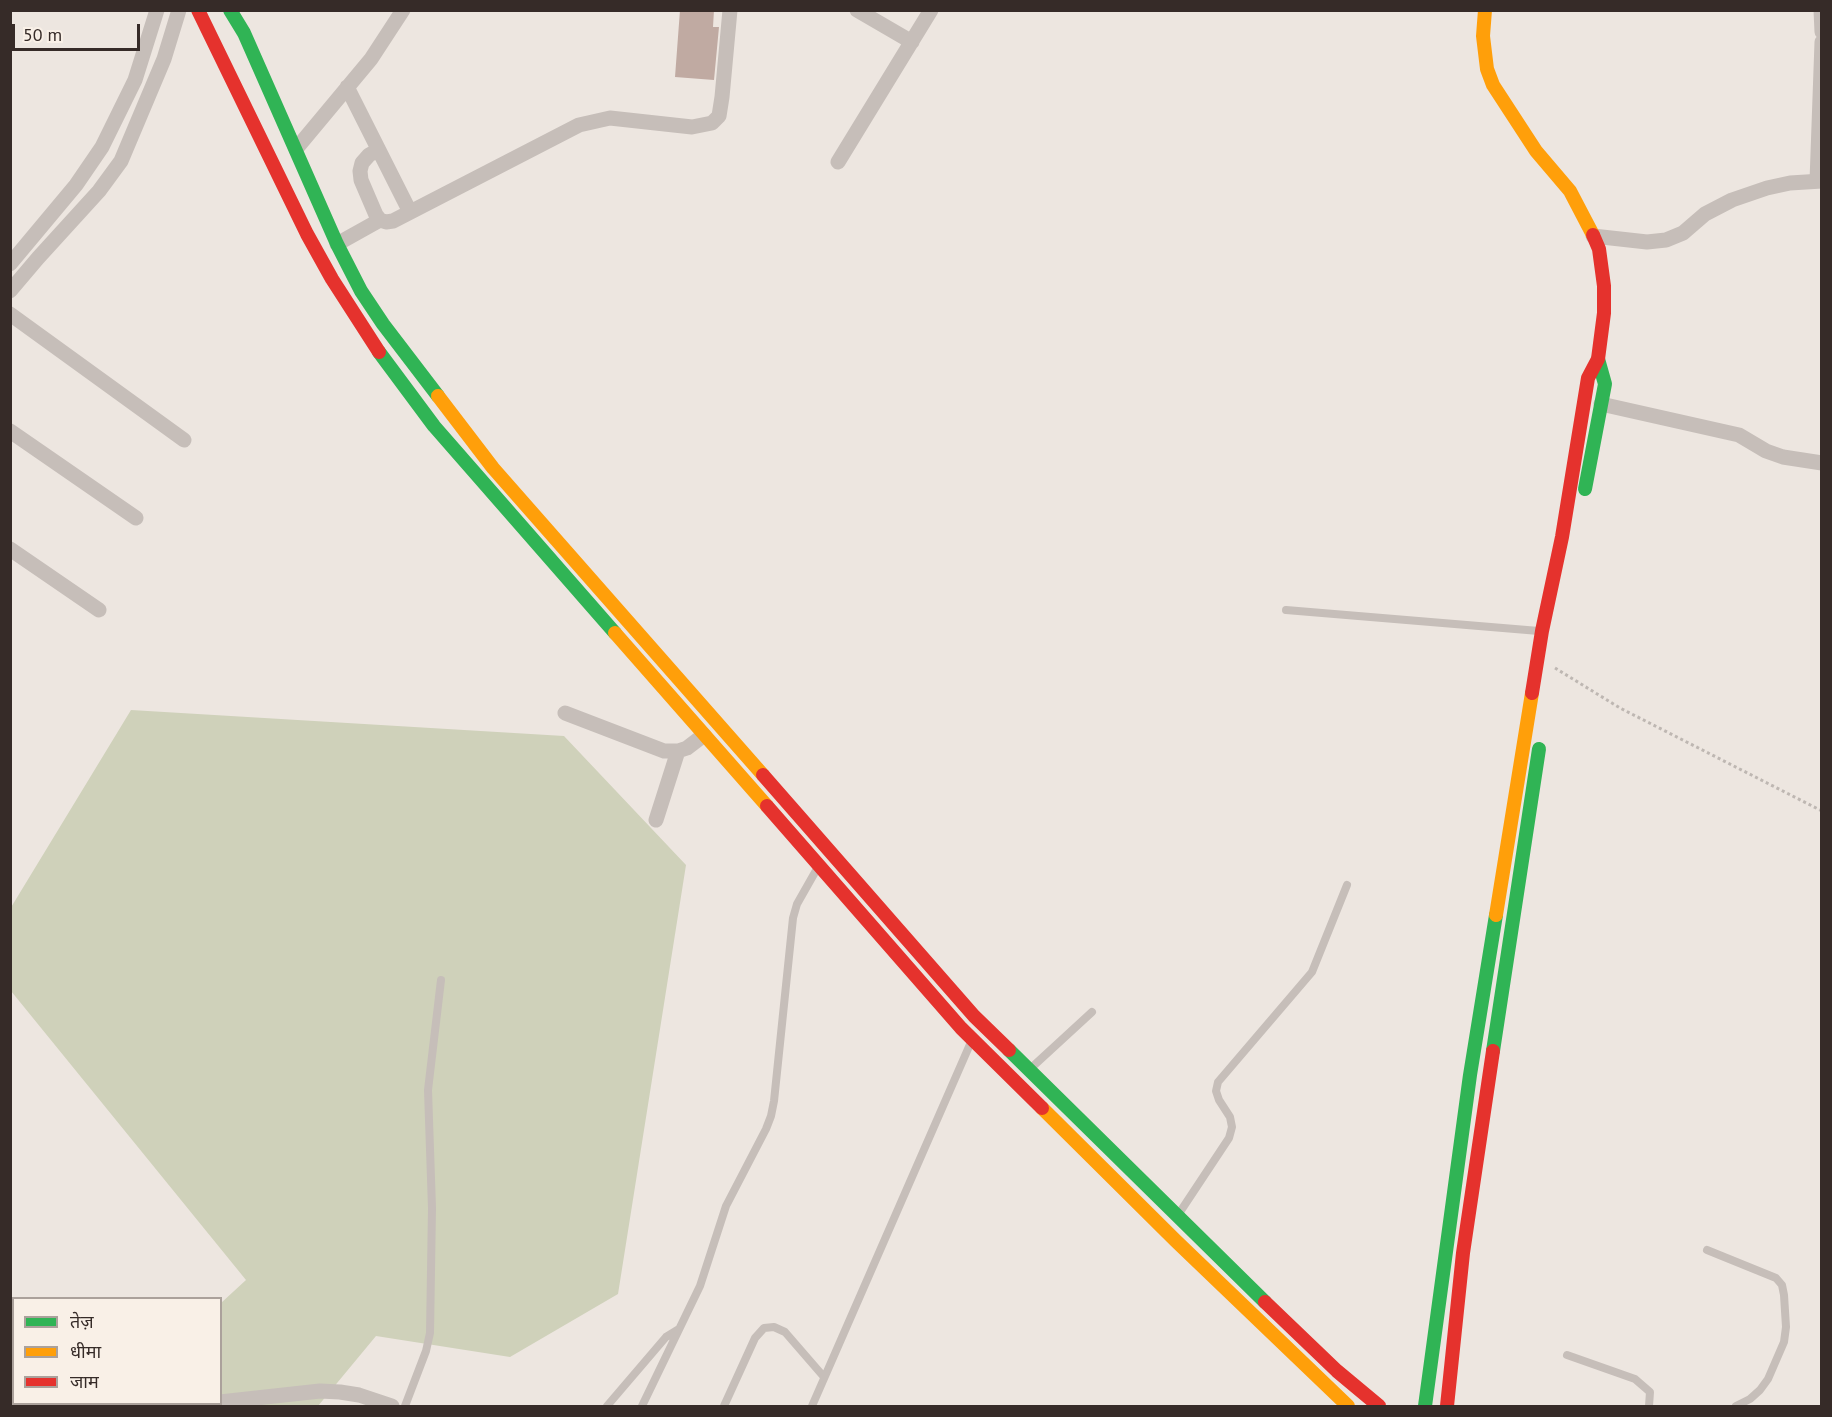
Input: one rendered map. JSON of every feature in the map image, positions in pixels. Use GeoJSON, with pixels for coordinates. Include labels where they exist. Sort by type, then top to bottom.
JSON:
{"type":"FeatureCollection","features":[{"type":"Feature","properties":{"kind":"street"},"geometry":{"type":"LineString","coordinates":[[10,264],[76,185],[102,147],[135,80],[157,10]]}},
{"type":"Feature","properties":{"kind":"street"},"geometry":{"type":"LineString","coordinates":[[10,291],[99,191],[121,161],[164,59],[179,10]]}},
{"type":"Feature","properties":{"kind":"street"},"geometry":{"type":"LineString","coordinates":[[198,10],[307,234],[327,270],[384,361],[434,426],[972,1039],[1348,1407]]}},
{"type":"Feature","properties":{"kind":"street"},"geometry":{"type":"LineString","coordinates":[[296,149],[371,59],[403,10]]}},
{"type":"Feature","properties":{"kind":"street"},"geometry":{"type":"LineString","coordinates":[[337,244],[380,220],[393,221],[579,125],[593,120],[610,118],[692,127],[712,123],[718,116],[722,97],[730,10]]}},
{"type":"Feature","properties":{"kind":"street"},"geometry":{"type":"LineString","coordinates":[[857,10],[912,42]]}},
{"type":"Feature","properties":{"kind":"street"},"geometry":{"type":"LineString","coordinates":[[838,162],[931,10]]}},
{"type":"Feature","properties":{"kind":"street"},"geometry":{"type":"LineString","coordinates":[[1425,1407],[1470,1075],[1542,631],[1562,537],[1588,378],[1598,359],[1604,313],[1605,286],[1599,249],[1585,218],[1570,191],[1536,151],[1493,86],[1487,69],[1483,36],[1485,10]]}},
{"type":"Feature","properties":{"kind":"street"},"geometry":{"type":"LineString","coordinates":[[1821,10],[1821,32]]}},
{"type":"Feature","properties":{"kind":"street"},"geometry":{"type":"LineString","coordinates":[[236,16],[337,244],[362,291],[383,324],[493,468],[974,1016],[1337,1371],[1379,1407]]}},
{"type":"Feature","properties":{"kind":"street"},"geometry":{"type":"LineString","coordinates":[[1593,236],[1647,242],[1666,240],[1683,233],[1705,214],[1732,200],[1767,188],[1790,183],[1819,181],[1821,42]]}},
{"type":"Feature","properties":{"kind":"street"},"geometry":{"type":"LineString","coordinates":[[347,87],[410,212]]}},
{"type":"Feature","properties":{"kind":"street"},"geometry":{"type":"LineString","coordinates":[[261,138],[285,125]]}},
{"type":"Feature","properties":{"kind":"street"},"geometry":{"type":"LineString","coordinates":[[378,150],[362,163],[360,171],[361,180],[380,220]]}},
{"type":"Feature","properties":{"kind":"street"},"geometry":{"type":"LineString","coordinates":[[10,314],[184,440]]}},
{"type":"Feature","properties":{"kind":"street"},"geometry":{"type":"LineString","coordinates":[[1582,507],[1605,384],[1598,359]]}},
{"type":"Feature","properties":{"kind":"street"},"geometry":{"type":"LineString","coordinates":[[1601,404],[1739,435],[1766,451],[1783,457],[1821,463]]}},
{"type":"Feature","properties":{"kind":"street"},"geometry":{"type":"LineString","coordinates":[[10,431],[136,518]]}},
{"type":"Feature","properties":{"kind":"street"},"geometry":{"type":"LineString","coordinates":[[1573,552],[1577,529]]}},
{"type":"Feature","properties":{"kind":"street"},"geometry":{"type":"LineString","coordinates":[[10,549],[99,610]]}},
{"type":"Feature","properties":{"kind":"street"},"geometry":{"type":"LineString","coordinates":[[565,713],[664,751],[678,751],[687,748],[704,735]]}},
{"type":"Feature","properties":{"kind":"street"},"geometry":{"type":"LineString","coordinates":[[1447,1407],[1463,1252],[1541,734]]}},
{"type":"Feature","properties":{"kind":"street"},"geometry":{"type":"LineString","coordinates":[[656,820],[678,751]]}},
{"type":"Feature","properties":{"kind":"street"},"geometry":{"type":"LineString","coordinates":[[222,1402],[320,1391],[359,1395],[392,1407]]}},
{"type":"Feature","properties":{"kind":"lane"},"geometry":{"type":"LineString","coordinates":[[1286,610],[1542,631]]}},
{"type":"Feature","properties":{"kind":"lane"},"geometry":{"type":"LineString","coordinates":[[642,1407],[706,1272],[726,1206],[771,1116],[794,918],[797,904],[818,866]]}},
{"type":"Feature","properties":{"kind":"lane"},"geometry":{"type":"LineString","coordinates":[[1177,1216],[1229,1138],[1232,1127],[1230,1117],[1216,1091],[1218,1082],[1312,972],[1347,885]]}},
{"type":"Feature","properties":{"kind":"lane"},"geometry":{"type":"LineString","coordinates":[[405,1407],[426,1351],[430,1333],[432,1208],[428,1090],[441,980]]}},
{"type":"Feature","properties":{"kind":"lane"},"geometry":{"type":"LineString","coordinates":[[1015,1082],[1092,1012]]}},
{"type":"Feature","properties":{"kind":"lane"},"geometry":{"type":"LineString","coordinates":[[812,1407],[972,1039]]}},
{"type":"Feature","properties":{"kind":"lane"},"geometry":{"type":"LineString","coordinates":[[1707,1250],[1776,1278],[1782,1285],[1784,1295],[1786,1327],[1784,1342],[1768,1379],[1760,1390],[1736,1407]]}},
{"type":"Feature","properties":{"kind":"lane"},"geometry":{"type":"LineString","coordinates":[[724,1407],[755,1338],[764,1328],[774,1327],[785,1332],[824,1377]]}},
{"type":"Feature","properties":{"kind":"lane"},"geometry":{"type":"LineString","coordinates":[[606,1407],[666,1337],[680,1328]]}},
{"type":"Feature","properties":{"kind":"lane"},"geometry":{"type":"LineString","coordinates":[[1567,1354],[1635,1379],[1650,1392],[1649,1407]]}},
{"type":"Feature","properties":{"kind":"path"},"geometry":{"type":"LineString","coordinates":[[1551,665],[1620,708],[1821,811]]}},
{"type":"Feature","properties":{"kind":"green space"},"geometry":{"type":"Polygon","coordinates":[[[131,710],[564,736],[686,865],[618,1294],[510,1357],[376,1336],[318,1406],[100,1406],[222,1405],[222,1302],[246,1280],[11,991],[10,909],[131,710]]]}},
{"type":"Feature","properties":{"kind":"building"},"geometry":{"type":"Polygon","coordinates":[[[680,10],[714,10],[713,27],[719,27],[714,80],[675,77],[680,10]]]}},
{"type":"Feature","properties":{"kind":"traffic: fast"},"geometry":{"type":"LineString","coordinates":[[230,10],[244,33],[337,244],[361,291],[438,396]]}},
{"type":"Feature","properties":{"kind":"traffic: fast"},"geometry":{"type":"LineString","coordinates":[[379,352],[434,426],[615,633]]}},
{"type":"Feature","properties":{"kind":"traffic: fast"},"geometry":{"type":"LineString","coordinates":[[1585,489],[1605,384],[1598,359]]}},
{"type":"Feature","properties":{"kind":"traffic: fast"},"geometry":{"type":"LineString","coordinates":[[1493,1051],[1539,749]]}},
{"type":"Feature","properties":{"kind":"traffic: fast"},"geometry":{"type":"LineString","coordinates":[[1425,1406],[1470,1075],[1496,915]]}},
{"type":"Feature","properties":{"kind":"traffic: fast"},"geometry":{"type":"LineString","coordinates":[[1009,1050],[1265,1302]]}},
{"type":"Feature","properties":{"kind":"traffic: slow"},"geometry":{"type":"LineString","coordinates":[[1485,10],[1483,36],[1487,69],[1493,85],[1536,151],[1570,191],[1593,235]]}},
{"type":"Feature","properties":{"kind":"traffic: slow"},"geometry":{"type":"LineString","coordinates":[[438,396],[493,468],[763,775]]}},
{"type":"Feature","properties":{"kind":"traffic: slow"},"geometry":{"type":"LineString","coordinates":[[615,633],[767,806]]}},
{"type":"Feature","properties":{"kind":"traffic: slow"},"geometry":{"type":"LineString","coordinates":[[1496,915],[1532,693]]}},
{"type":"Feature","properties":{"kind":"traffic: slow"},"geometry":{"type":"LineString","coordinates":[[1042,1108],[1348,1406]]}},
{"type":"Feature","properties":{"kind":"traffic: jam"},"geometry":{"type":"LineString","coordinates":[[198,10],[307,234],[332,279],[379,352]]}},
{"type":"Feature","properties":{"kind":"traffic: jam"},"geometry":{"type":"LineString","coordinates":[[1532,693],[1542,631],[1562,537],[1588,378],[1598,359],[1604,313],[1604,286],[1599,249],[1593,235]]}},
{"type":"Feature","properties":{"kind":"traffic: jam"},"geometry":{"type":"LineString","coordinates":[[763,775],[974,1016],[1009,1050]]}},
{"type":"Feature","properties":{"kind":"traffic: jam"},"geometry":{"type":"LineString","coordinates":[[767,806],[961,1028],[1042,1108]]}},
{"type":"Feature","properties":{"kind":"traffic: jam"},"geometry":{"type":"LineString","coordinates":[[1447,1406],[1463,1253],[1493,1051]]}},
{"type":"Feature","properties":{"kind":"traffic: jam"},"geometry":{"type":"LineString","coordinates":[[1265,1302],[1337,1371],[1379,1406]]}}]}
